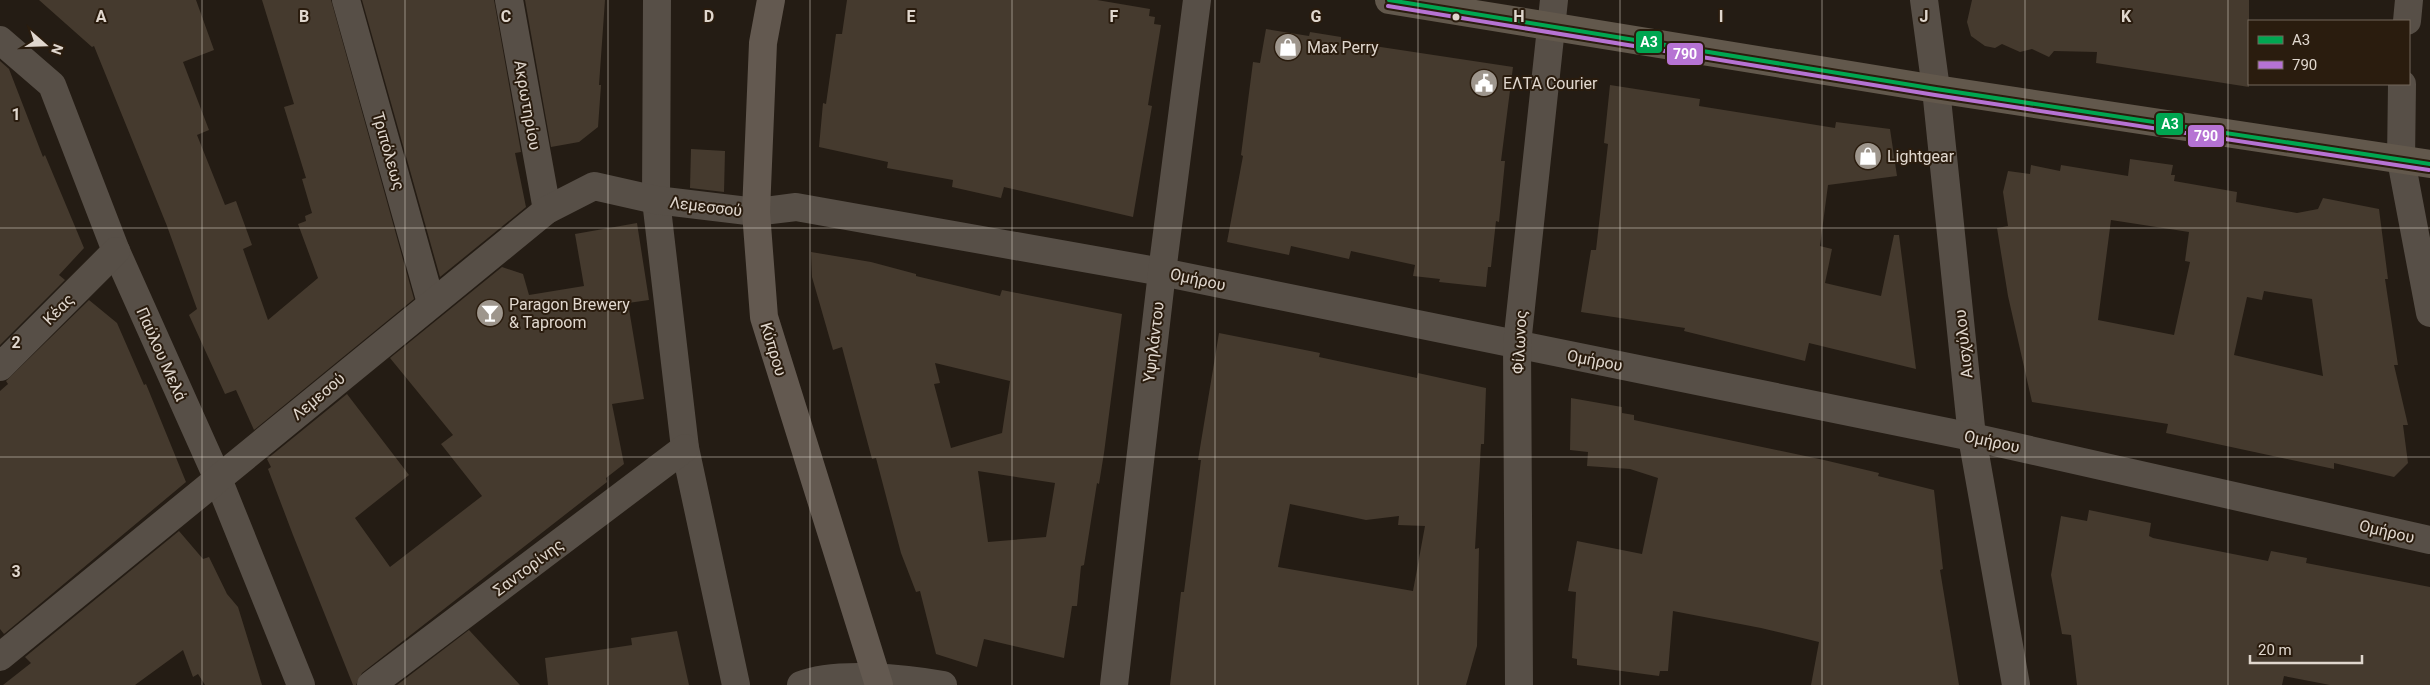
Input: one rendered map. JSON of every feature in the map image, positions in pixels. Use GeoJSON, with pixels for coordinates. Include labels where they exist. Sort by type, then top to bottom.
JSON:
{"type":"FeatureCollection","features":[{"type":"Feature","properties":{"kind":"main road"},"geometry":{"type":"LineString","coordinates":[[1390,0],[1552,13],[1936,89],[2430,164]]}},
{"type":"Feature","properties":{"kind":"street","name":"Τριπόλεως"},"geometry":{"type":"LineString","coordinates":[[346,0],[431,303]]}},
{"type":"Feature","properties":{"kind":"street","name":"Ακρωτηρίου"},"geometry":{"type":"LineString","coordinates":[[509,0],[547,210]]}},
{"type":"Feature","properties":{"kind":"street"},"geometry":{"type":"LineString","coordinates":[[657,0],[656,200],[685,448],[736,685]]}},
{"type":"Feature","properties":{"kind":"street","name":"Κύπρου"},"geometry":{"type":"LineString","coordinates":[[771,0],[763,43],[756,212],[764,317],[878,681]]}},
{"type":"Feature","properties":{"kind":"street","name":"Υψηλάντου"},"geometry":{"type":"LineString","coordinates":[[1114,685],[1162,272],[1197,0]]}},
{"type":"Feature","properties":{"kind":"street","name":"Αισχύλου"},"geometry":{"type":"LineString","coordinates":[[1924,0],[1936,89],[1972,437],[2016,685]]}},
{"type":"Feature","properties":{"kind":"street"},"geometry":{"type":"LineString","coordinates":[[2407,20],[2409,0]]}},
{"type":"Feature","properties":{"kind":"street","name":"Φίλωνος"},"geometry":{"type":"LineString","coordinates":[[1519,685],[1517,344],[1552,13]]}},
{"type":"Feature","properties":{"kind":"street","name":"Παύλου Μελά"},"geometry":{"type":"LineString","coordinates":[[0,40],[52,85],[116,251],[218,479],[301,685]]}},
{"type":"Feature","properties":{"kind":"street"},"geometry":{"type":"LineString","coordinates":[[2402,85],[2401,160],[2430,313]]}},
{"type":"Feature","properties":{"kind":"street","name":"Λεμεσού"},"geometry":{"type":"LineString","coordinates":[[0,657],[547,210],[594,186],[656,200]]}},
{"type":"Feature","properties":{"kind":"street","name":"Λεμεσσού"},"geometry":{"type":"LineString","coordinates":[[656,200],[756,212]]}},
{"type":"Feature","properties":{"kind":"street","name":"Ομήρου"},"geometry":{"type":"LineString","coordinates":[[756,212],[796,207],[1162,272],[1972,437],[2430,540]]}},
{"type":"Feature","properties":{"kind":"street","name":"Κέας"},"geometry":{"type":"LineString","coordinates":[[0,367],[116,251]]}},
{"type":"Feature","properties":{"kind":"street","name":"Σαντορίνης"},"geometry":{"type":"LineString","coordinates":[[371,685],[685,448]]}},
{"type":"Feature","properties":{"kind":"street"},"geometry":{"type":"LineString","coordinates":[[801,685],[812,680],[878,681],[943,685]]}},
{"type":"Feature","properties":{"kind":"building"},"geometry":{"type":"Polygon","coordinates":[[[39,0],[196,0],[214,50],[183,62],[209,130],[197,135],[225,205],[236,201],[252,245],[243,249],[268,320],[318,278],[298,224],[306,221],[305,216],[312,213],[302,179],[306,178],[284,107],[294,104],[262,0],[331,0],[414,299],[254,430],[236,390],[225,394],[189,315],[197,309],[167,226],[94,46],[92,47],[39,0]]]}},
{"type":"Feature","properties":{"kind":"building"},"geometry":{"type":"Polygon","coordinates":[[[362,0],[494,0],[521,152],[515,153],[526,207],[440,277],[362,0]]]}},
{"type":"Feature","properties":{"kind":"building"},"geometry":{"type":"Polygon","coordinates":[[[525,0],[605,0],[598,127],[579,142],[551,147],[525,0]]]}},
{"type":"Feature","properties":{"kind":"building"},"geometry":{"type":"Polygon","coordinates":[[[847,0],[1097,0],[1150,9],[1149,16],[1155,17],[1154,24],[1161,25],[1148,105],[1152,106],[1133,217],[1004,187],[1001,198],[952,187],[953,180],[887,168],[888,162],[819,147],[823,103],[826,104],[836,34],[842,34],[847,0]]]}},
{"type":"Feature","properties":{"kind":"building"},"geometry":{"type":"Polygon","coordinates":[[[1972,0],[2249,0],[2249,87],[2096,63],[2097,52],[2054,51],[2049,57],[2032,49],[2020,52],[2002,44],[1995,48],[1985,46],[1971,36],[1967,22],[1972,0]]]}},
{"type":"Feature","properties":{"kind":"building"},"geometry":{"type":"Polygon","coordinates":[[[1266,29],[1309,36],[1310,32],[1341,37],[1341,41],[1513,67],[1501,161],[1505,161],[1499,222],[1496,221],[1491,267],[1488,267],[1486,287],[1439,282],[1440,279],[1413,276],[1415,265],[1351,251],[1349,259],[1291,246],[1289,255],[1227,242],[1243,156],[1241,155],[1253,62],[1260,63],[1266,29]]]}},
{"type":"Feature","properties":{"kind":"building"},"geometry":{"type":"Polygon","coordinates":[[[0,61],[9,69],[43,157],[45,155],[84,248],[59,275],[65,280],[0,345],[0,61]]]}},
{"type":"Feature","properties":{"kind":"building"},"geometry":{"type":"Polygon","coordinates":[[[1610,85],[1700,99],[1699,106],[1835,128],[1836,122],[1890,129],[1897,176],[1828,185],[1820,246],[1832,249],[1825,283],[1881,296],[1894,235],[1899,235],[1916,369],[1809,343],[1805,361],[1684,331],[1685,328],[1581,312],[1591,250],[1596,250],[1608,144],[1604,143],[1610,85]]]}},
{"type":"Feature","properties":{"kind":"building"},"geometry":{"type":"Polygon","coordinates":[[[691,149],[725,151],[724,192],[690,188],[691,149]]]}},
{"type":"Feature","properties":{"kind":"building"},"geometry":{"type":"Polygon","coordinates":[[[2130,159],[2173,165],[2171,175],[2175,175],[2174,181],[2237,192],[2236,202],[2297,213],[2318,209],[2323,198],[2379,209],[2388,279],[2385,279],[2398,365],[2394,365],[2408,425],[2403,425],[2408,463],[2394,477],[2334,463],[2334,469],[2166,433],[2168,424],[2032,402],[2008,296],[1997,228],[2008,226],[2003,192],[2008,171],[2030,174],[2031,165],[2060,171],[2061,165],[2128,176],[2130,159]],[[2111,220],[2098,320],[2174,335],[2190,262],[2185,261],[2189,232],[2111,220]],[[2264,291],[2262,300],[2247,297],[2234,355],[2323,376],[2312,299],[2264,291]]]}},
{"type":"Feature","properties":{"kind":"building"},"geometry":{"type":"Polygon","coordinates":[[[637,223],[649,300],[628,303],[644,399],[612,404],[624,464],[606,478],[607,482],[362,673],[356,685],[353,685],[293,535],[268,469],[271,467],[267,459],[347,394],[409,475],[355,518],[390,567],[482,496],[441,444],[453,435],[390,358],[502,267],[523,274],[529,295],[584,286],[575,234],[637,223]]]}},
{"type":"Feature","properties":{"kind":"building"},"geometry":{"type":"Polygon","coordinates":[[[811,252],[871,262],[916,274],[916,276],[1000,296],[1002,290],[1122,314],[1099,484],[1097,483],[1084,565],[1081,566],[1077,606],[1072,606],[1064,658],[984,639],[977,667],[936,654],[920,591],[916,592],[901,553],[876,458],[872,459],[842,347],[833,350],[812,277],[811,252]],[[935,363],[940,383],[934,384],[951,448],[1002,433],[1010,381],[935,363]],[[978,471],[988,542],[1046,537],[1055,483],[978,471]]]}},
{"type":"Feature","properties":{"kind":"building"},"geometry":{"type":"Polygon","coordinates":[[[89,300],[117,323],[144,385],[146,384],[186,482],[4,634],[0,629],[0,391],[8,384],[6,381],[89,300]]]}},
{"type":"Feature","properties":{"kind":"building"},"geometry":{"type":"Polygon","coordinates":[[[1219,333],[1320,353],[1319,357],[1417,378],[1418,373],[1486,388],[1484,444],[1481,444],[1475,549],[1479,548],[1477,646],[1466,685],[1170,685],[1181,592],[1184,592],[1201,460],[1198,460],[1219,333]],[[1290,504],[1278,567],[1413,591],[1425,526],[1398,525],[1399,516],[1366,520],[1290,504]]]}},
{"type":"Feature","properties":{"kind":"building"},"geometry":{"type":"Polygon","coordinates":[[[1571,398],[1622,407],[1622,413],[1634,415],[1634,420],[1824,460],[1879,473],[1878,476],[1934,490],[1943,569],[1940,570],[1959,685],[1811,685],[1819,642],[1761,628],[1673,611],[1668,671],[1660,671],[1659,676],[1577,665],[1577,659],[1572,658],[1576,592],[1568,591],[1577,541],[1642,554],[1658,478],[1630,469],[1587,466],[1588,452],[1570,450],[1571,398]]]}},
{"type":"Feature","properties":{"kind":"building"},"geometry":{"type":"Polygon","coordinates":[[[2089,510],[2151,523],[2149,536],[2153,538],[2268,561],[2271,551],[2307,558],[2306,563],[2430,587],[2430,685],[2330,685],[2284,676],[2282,685],[2077,685],[2071,635],[2062,634],[2051,575],[2061,516],[2087,521],[2089,510]]]}},
{"type":"Feature","properties":{"kind":"building"},"geometry":{"type":"Polygon","coordinates":[[[179,531],[203,559],[209,557],[227,594],[238,607],[262,685],[205,685],[198,674],[193,677],[183,650],[135,685],[3,685],[31,663],[25,657],[179,531]]]}},
{"type":"Feature","properties":{"kind":"building"},"geometry":{"type":"Polygon","coordinates":[[[469,630],[520,685],[397,685],[469,630]]]}},
{"type":"Feature","properties":{"kind":"building"},"geometry":{"type":"Polygon","coordinates":[[[677,631],[689,685],[548,685],[545,658],[632,645],[631,638],[677,631]]]}},
{"type":"Feature","properties":{"kind":"transit line","name":"Α3"},"geometry":{"type":"LineString","coordinates":[[1389,0],[1936,89],[2430,164]]}},
{"type":"Feature","properties":{"kind":"transit line","name":"790"},"geometry":{"type":"LineString","coordinates":[[1388,6],[1935,95],[2429,170]]}},
{"type":"Feature","properties":{"kind":"place","name":"Max Perry"},"geometry":{"type":"Point","coordinates":[1288,47]}},
{"type":"Feature","properties":{"kind":"place","name":"ΕΛΤΑ Courier"},"geometry":{"type":"Point","coordinates":[1484,83]}},
{"type":"Feature","properties":{"kind":"place","name":"Lightgear"},"geometry":{"type":"Point","coordinates":[1868,156]}},
{"type":"Feature","properties":{"kind":"place","name":"Paragon Brewery & Taproom"},"geometry":{"type":"Point","coordinates":[490,313]}}]}
